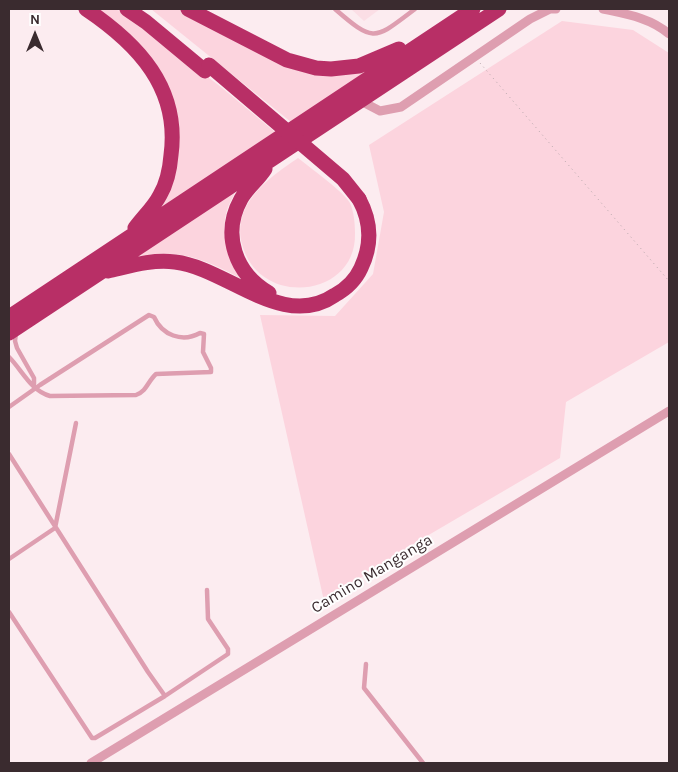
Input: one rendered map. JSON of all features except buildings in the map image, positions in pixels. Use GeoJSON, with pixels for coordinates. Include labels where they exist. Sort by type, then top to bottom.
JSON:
{"type":"FeatureCollection","features":[{"type":"Feature","properties":{"kind":"highway"},"geometry":{"type":"LineString","coordinates":[[86,9],[114,30],[148,65],[158,80],[170,110],[173,127],[166,181],[160,196],[127,238]]}},
{"type":"Feature","properties":{"kind":"highway"},"geometry":{"type":"LineString","coordinates":[[127,9],[207,68]]}},
{"type":"Feature","properties":{"kind":"highway"},"geometry":{"type":"LineString","coordinates":[[96,274],[152,261],[176,262],[200,268],[262,298],[291,306],[306,306],[318,304],[341,292],[360,271],[365,260],[369,233],[365,209],[139,9]]}},
{"type":"Feature","properties":{"kind":"highway"},"geometry":{"type":"LineString","coordinates":[[188,9],[287,60],[316,68],[331,69],[360,66],[396,51],[418,37],[432,37]]}},
{"type":"Feature","properties":{"kind":"highway"},"geometry":{"type":"LineString","coordinates":[[12,326],[96,274],[166,221],[473,9]]}},
{"type":"Feature","properties":{"kind":"highway"},"geometry":{"type":"LineString","coordinates":[[12,326],[127,238],[166,221],[271,159],[499,9]]}},
{"type":"Feature","properties":{"kind":"highway"},"geometry":{"type":"LineString","coordinates":[[271,159],[264,172],[241,198],[234,215],[231,232],[234,253],[240,266],[258,287],[269,293],[300,301],[318,298],[334,290],[348,278],[358,258],[361,245],[362,231],[356,201]]}},
{"type":"Feature","properties":{"kind":"street"},"geometry":{"type":"LineString","coordinates":[[360,100],[380,112],[401,107],[530,19],[550,9],[556,9]]}},
{"type":"Feature","properties":{"kind":"street"},"geometry":{"type":"LineString","coordinates":[[603,9],[635,16],[663,28],[669,34]]}},
{"type":"Feature","properties":{"kind":"street","name":"Camino Manganga"},"geometry":{"type":"LineString","coordinates":[[91,763],[669,411]]}},
{"type":"Feature","properties":{"kind":"lane"},"geometry":{"type":"LineString","coordinates":[[335,9],[362,31],[371,34],[385,32],[416,9]]}},
{"type":"Feature","properties":{"kind":"lane"},"geometry":{"type":"LineString","coordinates":[[9,357],[17,365],[28,382],[35,386],[45,394],[50,396],[136,396],[142,393],[156,374],[211,372],[203,352],[204,334],[200,333],[195,336],[183,337],[168,335],[157,326],[154,317],[149,315],[35,386],[9,407]]}},
{"type":"Feature","properties":{"kind":"lane"},"geometry":{"type":"LineString","coordinates":[[12,326],[15,341],[34,378],[35,386]]}},
{"type":"Feature","properties":{"kind":"lane"},"geometry":{"type":"LineString","coordinates":[[9,559],[56,528],[76,423]]}},
{"type":"Feature","properties":{"kind":"lane"},"geometry":{"type":"LineString","coordinates":[[9,454],[165,696]]}},
{"type":"Feature","properties":{"kind":"lane"},"geometry":{"type":"LineString","coordinates":[[9,612],[92,738],[95,738],[165,696],[228,654],[228,649],[208,619],[207,590]]}},
{"type":"Feature","properties":{"kind":"lane"},"geometry":{"type":"LineString","coordinates":[[366,664],[364,688],[423,763]]}},
{"type":"Feature","properties":{"kind":"path"},"geometry":{"type":"LineString","coordinates":[[474,56],[669,281]]}},
{"type":"Feature","properties":{"kind":"shaded area"},"geometry":{"type":"Polygon","coordinates":[[[92,9],[115,9],[122,12],[221,87],[275,132],[146,219],[162,199],[170,100],[92,9]]]}},
{"type":"Feature","properties":{"kind":"shaded area"},"geometry":{"type":"Polygon","coordinates":[[[151,9],[182,9],[303,67],[383,61],[291,122],[151,9]]]}},
{"type":"Feature","properties":{"kind":"shaded area"},"geometry":{"type":"Polygon","coordinates":[[[351,9],[380,9],[364,21],[351,9]]]}},
{"type":"Feature","properties":{"kind":"shaded area"},"geometry":{"type":"Polygon","coordinates":[[[562,21],[633,30],[669,53],[669,342],[566,402],[560,458],[415,543],[324,601],[260,315],[335,316],[373,274],[384,212],[369,145],[562,21]]]}},
{"type":"Feature","properties":{"kind":"shaded area"},"geometry":{"type":"Polygon","coordinates":[[[298,158],[334,186],[346,198],[350,203],[355,226],[351,255],[340,272],[324,282],[305,287],[285,286],[267,279],[252,265],[242,244],[240,229],[242,216],[255,193],[298,158]]]}},
{"type":"Feature","properties":{"kind":"shaded area"},"geometry":{"type":"Polygon","coordinates":[[[236,189],[225,217],[224,226],[229,253],[242,279],[208,263],[181,255],[163,254],[136,259],[136,256],[236,189]]]}}]}
